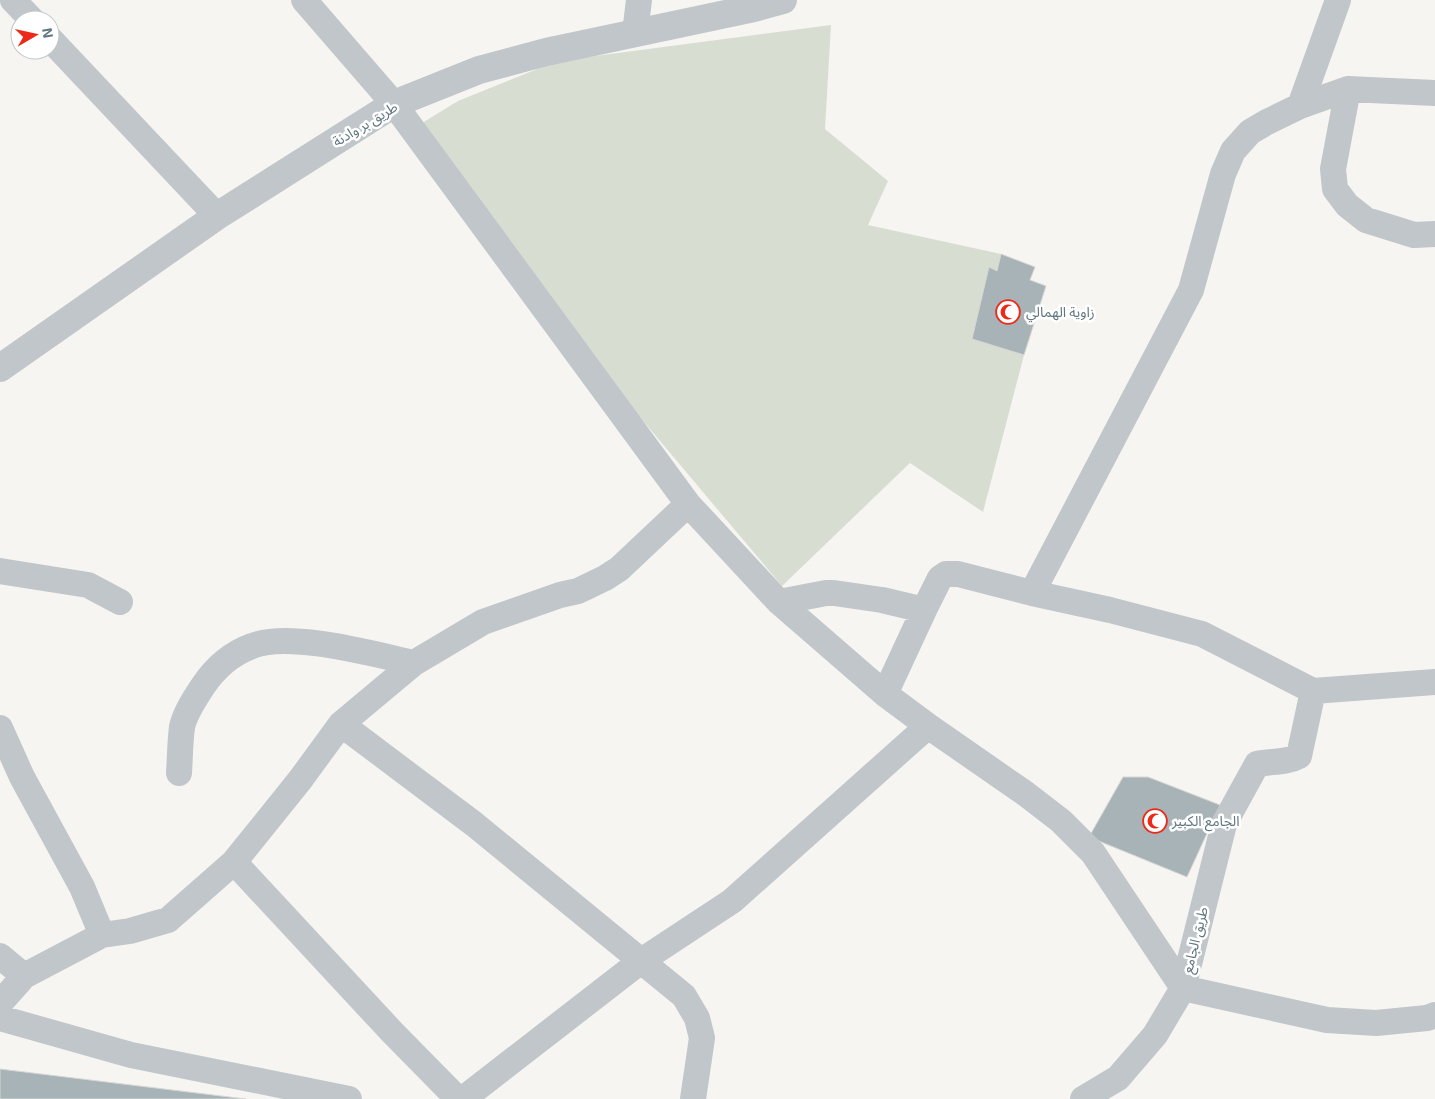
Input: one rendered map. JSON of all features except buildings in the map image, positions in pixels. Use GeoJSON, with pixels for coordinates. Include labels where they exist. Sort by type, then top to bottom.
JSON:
{"type":"FeatureCollection","features":[{"type":"Feature","properties":{"kind":"street"},"geometry":{"type":"LineString","coordinates":[[13,0],[22,10]]}},
{"type":"Feature","properties":{"kind":"street","name":"طريق الجامع"},"geometry":{"type":"LineString","coordinates":[[304,0],[394,104],[688,504],[779,602],[885,694],[1061,821],[1093,853],[1183,988]]}},
{"type":"Feature","properties":{"kind":"street"},"geometry":{"type":"LineString","coordinates":[[636,33],[639,0]]}},
{"type":"Feature","properties":{"kind":"street","name":"طريق بر وادنة"},"geometry":{"type":"LineString","coordinates":[[0,368],[217,216],[394,104],[479,70],[546,52],[754,8],[783,0]]}},
{"type":"Feature","properties":{"kind":"street"},"geometry":{"type":"LineString","coordinates":[[1300,106],[1338,0]]}},
{"type":"Feature","properties":{"kind":"street"},"geometry":{"type":"LineString","coordinates":[[60,50],[217,216]]}},
{"type":"Feature","properties":{"kind":"street"},"geometry":{"type":"LineString","coordinates":[[1348,89],[1332,169],[1335,189],[1346,205],[1366,220],[1414,235],[1435,234]]}},
{"type":"Feature","properties":{"kind":"street"},"geometry":{"type":"LineString","coordinates":[[1032,593],[1191,290],[1223,174],[1233,151],[1250,132],[1300,106],[1348,89],[1435,93]]}},
{"type":"Feature","properties":{"kind":"street"},"geometry":{"type":"LineString","coordinates":[[0,1002],[24,976],[102,935],[130,931],[168,920],[234,862],[300,780],[341,724],[414,663],[483,622],[584,588],[605,578],[619,569],[688,504]]}},
{"type":"Feature","properties":{"kind":"street"},"geometry":{"type":"LineString","coordinates":[[0,571],[88,585],[120,602]]}},
{"type":"Feature","properties":{"kind":"street"},"geometry":{"type":"LineString","coordinates":[[885,694],[940,578],[946,574],[958,574],[1202,634],[1312,691],[1435,682]]}},
{"type":"Feature","properties":{"kind":"street"},"geometry":{"type":"LineString","coordinates":[[779,602],[818,594],[834,594],[882,600],[924,610]]}},
{"type":"Feature","properties":{"kind":"street"},"geometry":{"type":"LineString","coordinates":[[179,773],[182,726],[194,700],[211,674],[224,661],[252,646],[271,641],[315,643],[414,663]]}},
{"type":"Feature","properties":{"kind":"street","name":"طريق الجامع"},"geometry":{"type":"LineString","coordinates":[[1183,988],[1224,824],[1257,764],[1270,761],[1284,761],[1299,756],[1312,691]]}},
{"type":"Feature","properties":{"kind":"street"},"geometry":{"type":"LineString","coordinates":[[341,724],[474,824],[684,996],[697,1018],[702,1038],[693,1099]]}},
{"type":"Feature","properties":{"kind":"street"},"geometry":{"type":"LineString","coordinates":[[463,1099],[641,961],[732,901],[928,726]]}},
{"type":"Feature","properties":{"kind":"street"},"geometry":{"type":"LineString","coordinates":[[0,728],[22,777],[82,888],[102,935]]}},
{"type":"Feature","properties":{"kind":"street"},"geometry":{"type":"LineString","coordinates":[[234,862],[392,1032],[458,1099]]}},
{"type":"Feature","properties":{"kind":"street"},"geometry":{"type":"LineString","coordinates":[[0,956],[24,976]]}},
{"type":"Feature","properties":{"kind":"street"},"geometry":{"type":"LineString","coordinates":[[1083,1099],[1118,1078],[1154,1035],[1183,988],[1326,1020],[1376,1023],[1427,1018],[1435,1015]]}},
{"type":"Feature","properties":{"kind":"street"},"geometry":{"type":"LineString","coordinates":[[0,1018],[130,1055],[349,1099]]}},
{"type":"Feature","properties":{"kind":"shaded area"},"geometry":{"type":"Polygon","coordinates":[[[831,25],[825,129],[888,181],[868,225],[1001,254],[997,271],[989,268],[972,339],[1024,355],[983,512],[910,463],[782,586],[634,410],[422,123],[458,101],[557,61],[831,25]]]}},
{"type":"Feature","properties":{"kind":"place","name":"زاوية الهمالي"},"geometry":{"type":"Point","coordinates":[1008,312]}},
{"type":"Feature","properties":{"kind":"place","name":"الجامع الكبير"},"geometry":{"type":"Point","coordinates":[1155,821]}}]}
